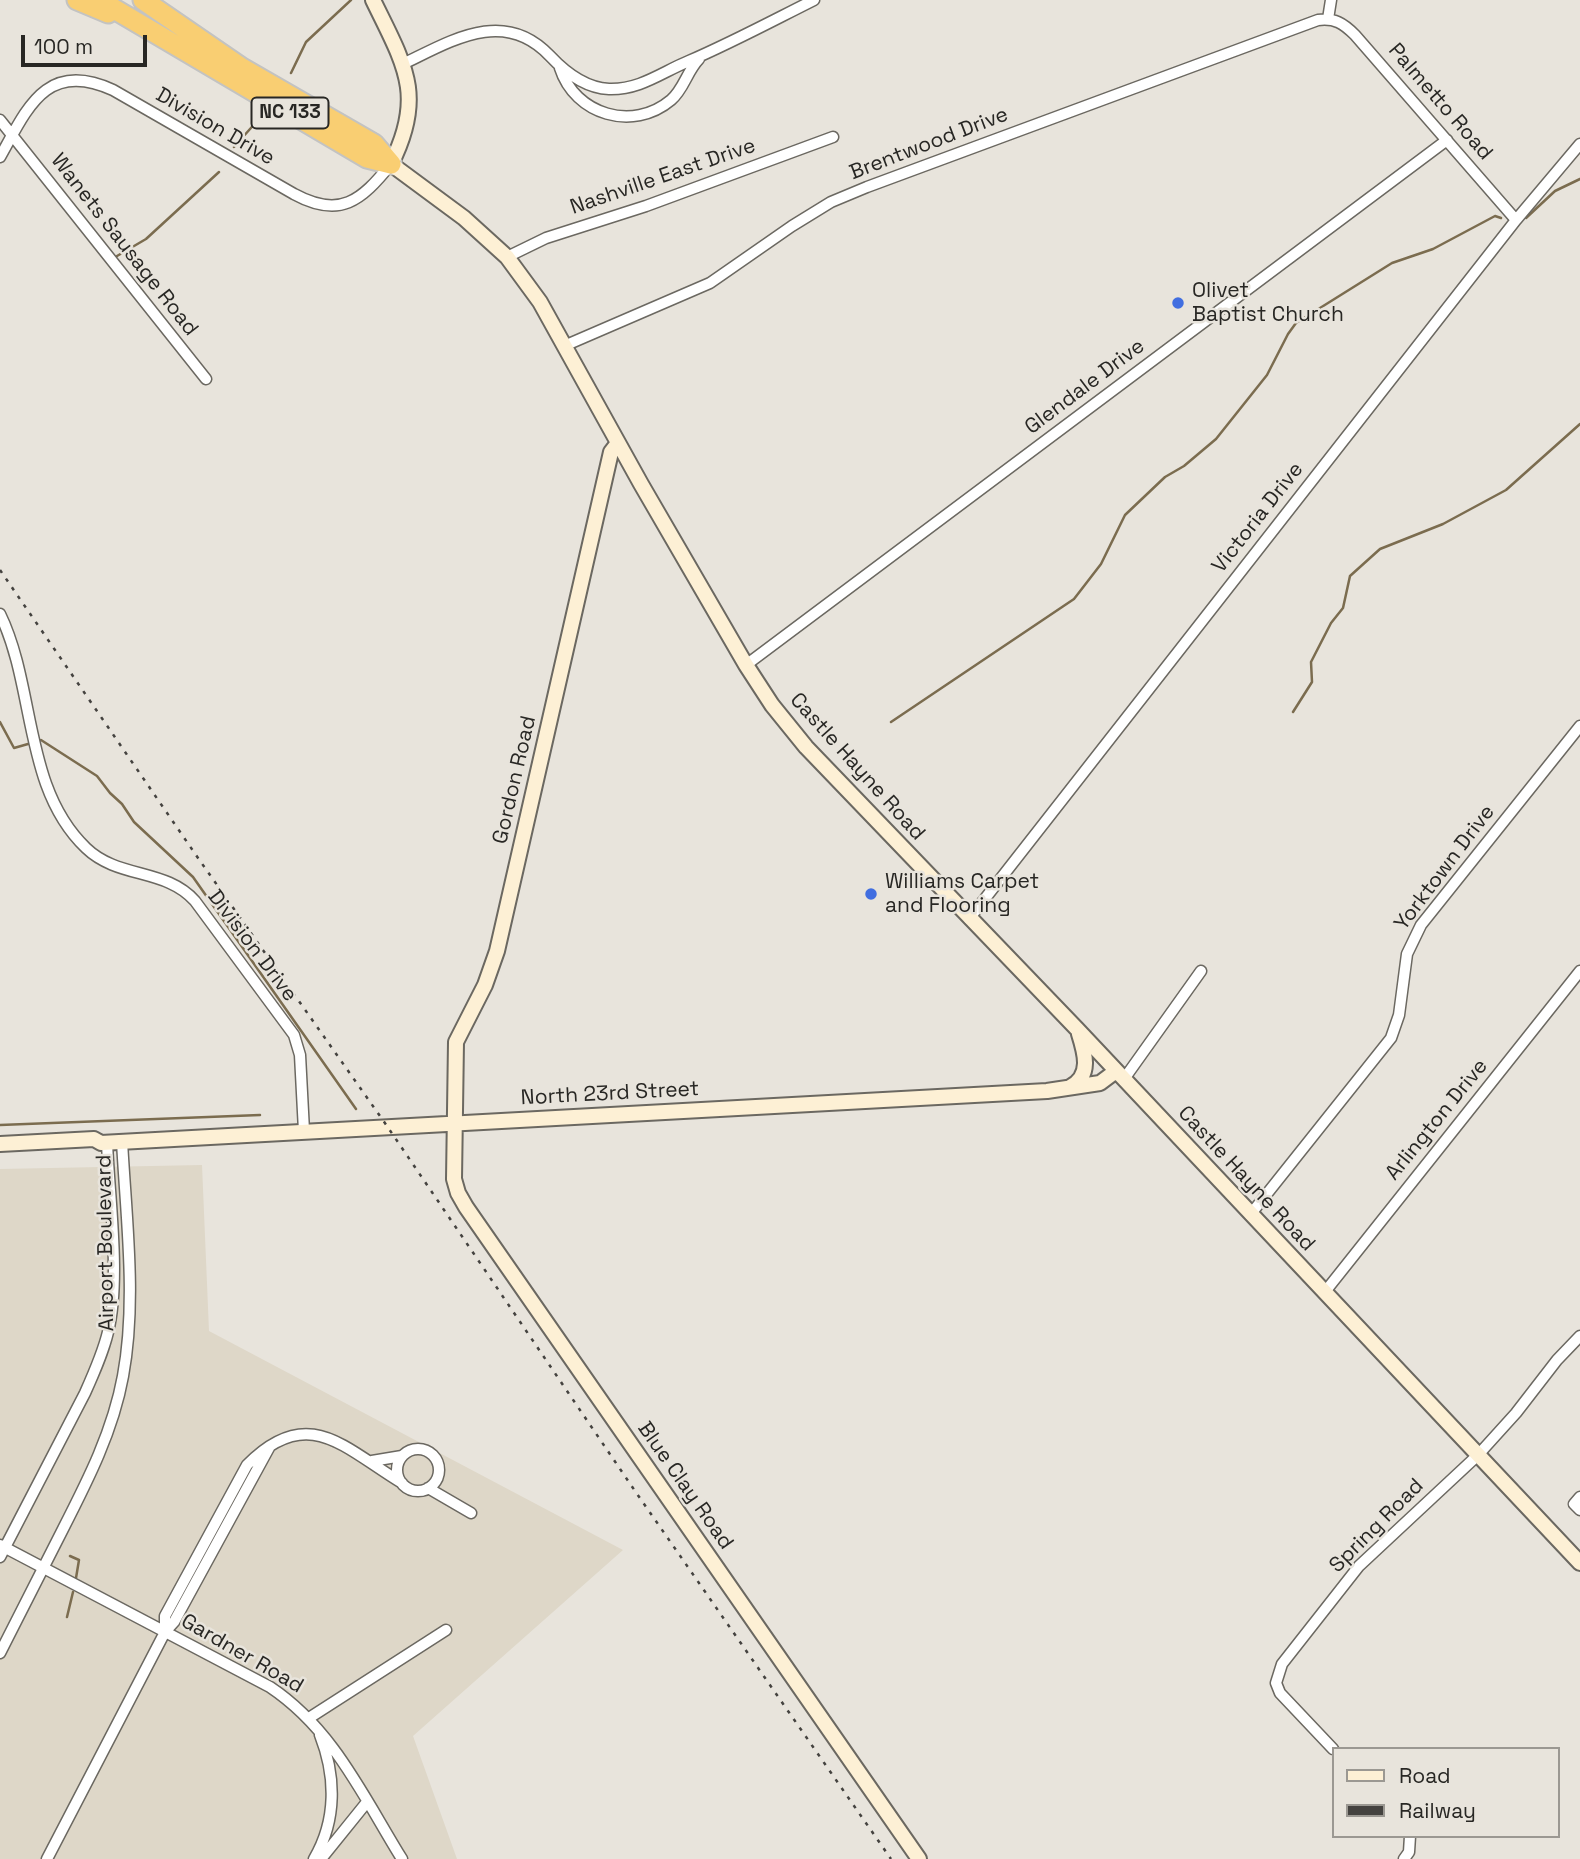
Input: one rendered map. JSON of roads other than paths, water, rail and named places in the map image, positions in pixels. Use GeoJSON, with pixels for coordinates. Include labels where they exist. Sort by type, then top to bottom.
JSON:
{"type":"FeatureCollection","features":[{"type":"Feature","properties":{"kind":"highway"},"geometry":{"type":"LineString","coordinates":[[77,0],[192,56]]}},
{"type":"Feature","properties":{"kind":"highway","name":"NC 133"},"geometry":{"type":"LineString","coordinates":[[99,0],[366,158],[390,164]]}},
{"type":"Feature","properties":{"kind":"highway"},"geometry":{"type":"LineString","coordinates":[[120,0],[242,68]]}},
{"type":"Feature","properties":{"kind":"highway","name":"NC 133"},"geometry":{"type":"LineString","coordinates":[[143,0],[242,68],[374,144],[390,164]]}},
{"type":"Feature","properties":{"kind":"main road"},"geometry":{"type":"LineString","coordinates":[[373,0],[403,64],[410,104],[408,124],[390,164]]}},
{"type":"Feature","properties":{"kind":"main road","name":"Castle Hayne Road"},"geometry":{"type":"LineString","coordinates":[[390,164],[464,218],[507,257],[540,302],[746,665],[772,705],[806,747],[1077,1029],[1580,1563]]}},
{"type":"Feature","properties":{"kind":"main road","name":"Gordon Road"},"geometry":{"type":"LineString","coordinates":[[454,1124],[456,1042],[485,985],[497,951],[611,452],[618,443]]}},
{"type":"Feature","properties":{"kind":"main road"},"geometry":{"type":"LineString","coordinates":[[1064,1090],[1074,1086],[1084,1072],[1085,1054],[1077,1029]]}},
{"type":"Feature","properties":{"kind":"main road","name":"North 23rd Street"},"geometry":{"type":"LineString","coordinates":[[0,1144],[94,1139],[104,1142],[1064,1090],[1100,1083],[1120,1075]]}},
{"type":"Feature","properties":{"kind":"main road","name":"Blue Clay Road"},"geometry":{"type":"LineString","coordinates":[[454,1124],[454,1178],[466,1207],[919,1859]]}},
{"type":"Feature","properties":{"kind":"main road","name":"North 23rd Street"},"geometry":{"type":"LineString","coordinates":[[0,1152],[78,1150],[94,1148],[104,1142]]}},
{"type":"Feature","properties":{"kind":"street"},"geometry":{"type":"LineString","coordinates":[[403,64],[474,32],[489,30],[515,34],[532,41],[560,67],[594,86],[619,89],[642,84],[814,0]]}},
{"type":"Feature","properties":{"kind":"street"},"geometry":{"type":"LineString","coordinates":[[1328,19],[1331,0]]}},
{"type":"Feature","properties":{"kind":"street","name":"Palmetto Road"},"geometry":{"type":"LineString","coordinates":[[1328,19],[1341,22],[1355,35],[1516,220]]}},
{"type":"Feature","properties":{"kind":"street","name":"Brentwood Drive"},"geometry":{"type":"LineString","coordinates":[[564,346],[710,283],[831,202],[1302,26],[1328,19]]}},
{"type":"Feature","properties":{"kind":"street"},"geometry":{"type":"LineString","coordinates":[[560,67],[569,90],[580,99],[612,116],[638,117],[671,101],[700,57]]}},
{"type":"Feature","properties":{"kind":"street","name":"Division Drive"},"geometry":{"type":"LineString","coordinates":[[0,157],[28,107],[43,92],[65,82],[89,81],[113,90],[294,194],[321,206],[336,206],[357,200],[390,164]]}},
{"type":"Feature","properties":{"kind":"street","name":"Wanets Sausage Road"},"geometry":{"type":"LineString","coordinates":[[0,120],[206,379]]}},
{"type":"Feature","properties":{"kind":"street","name":"Nashville East Drive"},"geometry":{"type":"LineString","coordinates":[[507,257],[546,239],[646,206],[833,137]]}},
{"type":"Feature","properties":{"kind":"street","name":"Glendale Drive"},"geometry":{"type":"LineString","coordinates":[[746,665],[1447,140]]}},
{"type":"Feature","properties":{"kind":"street","name":"Victoria Drive"},"geometry":{"type":"LineString","coordinates":[[969,919],[1516,220],[1580,144]]}},
{"type":"Feature","properties":{"kind":"street","name":"Division Drive"},"geometry":{"type":"LineString","coordinates":[[0,614],[13,647],[42,768],[61,816],[84,847],[102,861],[174,883],[195,901],[294,1035],[300,1055],[304,1131]]}},
{"type":"Feature","properties":{"kind":"street","name":"Yorktown Drive"},"geometry":{"type":"LineString","coordinates":[[1250,1215],[1391,1038],[1399,1015],[1407,954],[1421,925],[1580,726]]}},
{"type":"Feature","properties":{"kind":"street"},"geometry":{"type":"LineString","coordinates":[[1120,1075],[1201,971]]}},
{"type":"Feature","properties":{"kind":"street","name":"Arlington Drive"},"geometry":{"type":"LineString","coordinates":[[1324,1293],[1580,971]]}},
{"type":"Feature","properties":{"kind":"street","name":"Airport Boulevard"},"geometry":{"type":"LineString","coordinates":[[0,1653],[90,1475],[113,1417],[124,1374],[130,1296],[122,1141]]}},
{"type":"Feature","properties":{"kind":"street","name":"Airport Boulevard"},"geometry":{"type":"LineString","coordinates":[[2,1550],[85,1393],[97,1367],[108,1329],[113,1267],[104,1142]]}},
{"type":"Feature","properties":{"kind":"street","name":"Spring Road"},"geometry":{"type":"LineString","coordinates":[[1332,1748],[1284,1699],[1276,1683],[1282,1664],[1359,1566],[1478,1455],[1580,1336]]}},
{"type":"Feature","properties":{"kind":"street"},"geometry":{"type":"LineString","coordinates":[[47,1859],[165,1632],[174,1622],[270,1446],[282,1438],[298,1434],[319,1435],[334,1440],[372,1461],[414,1490],[428,1488],[471,1513]]}},
{"type":"Feature","properties":{"kind":"street"},"geometry":{"type":"LineString","coordinates":[[372,1461],[402,1456],[413,1449],[426,1450],[436,1459],[439,1472],[428,1488]]}},
{"type":"Feature","properties":{"kind":"street"},"geometry":{"type":"LineString","coordinates":[[402,1456],[397,1469],[402,1483]]}},
{"type":"Feature","properties":{"kind":"street"},"geometry":{"type":"LineString","coordinates":[[1580,1497],[1574,1504],[1580,1510]]}},
{"type":"Feature","properties":{"kind":"street","name":"Gardner Road"},"geometry":{"type":"LineString","coordinates":[[2,1550],[43,1568],[270,1687],[313,1722],[329,1741],[402,1859]]}},
{"type":"Feature","properties":{"kind":"street"},"geometry":{"type":"LineString","coordinates":[[314,1859],[326,1832],[333,1795],[326,1749],[313,1722],[446,1630]]}},
{"type":"Feature","properties":{"kind":"street"},"geometry":{"type":"LineString","coordinates":[[321,1859],[367,1802]]}},
{"type":"Feature","properties":{"kind":"street"},"geometry":{"type":"LineString","coordinates":[[1404,1859],[1409,1852],[1410,1838]]}},
{"type":"Feature","properties":{"kind":"waterway"},"geometry":{"type":"LineString","coordinates":[[291,73],[306,42],[351,0]]}},
{"type":"Feature","properties":{"kind":"waterway"},"geometry":{"type":"LineString","coordinates":[[234,147],[258,120]]}},
{"type":"Feature","properties":{"kind":"waterway"},"geometry":{"type":"LineString","coordinates":[[117,256],[146,239],[219,172]]}},
{"type":"Feature","properties":{"kind":"waterway"},"geometry":{"type":"LineString","coordinates":[[1526,218],[1555,191],[1580,179]]}},
{"type":"Feature","properties":{"kind":"waterway"},"geometry":{"type":"LineString","coordinates":[[891,722],[1074,599],[1101,564],[1125,515],[1165,477],[1184,466],[1216,439],[1267,375],[1296,323],[1392,263],[1433,249],[1495,216],[1501,218]]}},
{"type":"Feature","properties":{"kind":"waterway"},"geometry":{"type":"LineString","coordinates":[[1293,712],[1312,682],[1311,662],[1331,623],[1343,608],[1350,576],[1380,549],[1443,524],[1506,490],[1580,424]]}},
{"type":"Feature","properties":{"kind":"waterway"},"geometry":{"type":"LineString","coordinates":[[0,722],[14,748],[28,744]]}},
{"type":"Feature","properties":{"kind":"waterway"},"geometry":{"type":"LineString","coordinates":[[41,740],[97,776],[134,822],[193,877],[356,1109]]}},
{"type":"Feature","properties":{"kind":"waterway"},"geometry":{"type":"LineString","coordinates":[[0,1125],[260,1115]]}},
{"type":"Feature","properties":{"kind":"waterway"},"geometry":{"type":"LineString","coordinates":[[70,1556],[79,1560],[76,1578]]}},
{"type":"Feature","properties":{"kind":"waterway"},"geometry":{"type":"LineString","coordinates":[[67,1617],[73,1592]]}},
{"type":"Feature","properties":{"kind":"railway"},"geometry":{"type":"LineString","coordinates":[[0,570],[387,1126],[635,1491],[891,1859]]}},
{"type":"Feature","properties":{"kind":"place","name":"Olivet Baptist Church"},"geometry":{"type":"Point","coordinates":[1178,303]}},
{"type":"Feature","properties":{"kind":"place","name":"Williams Carpet and Flooring"},"geometry":{"type":"Point","coordinates":[871,894]}}]}
